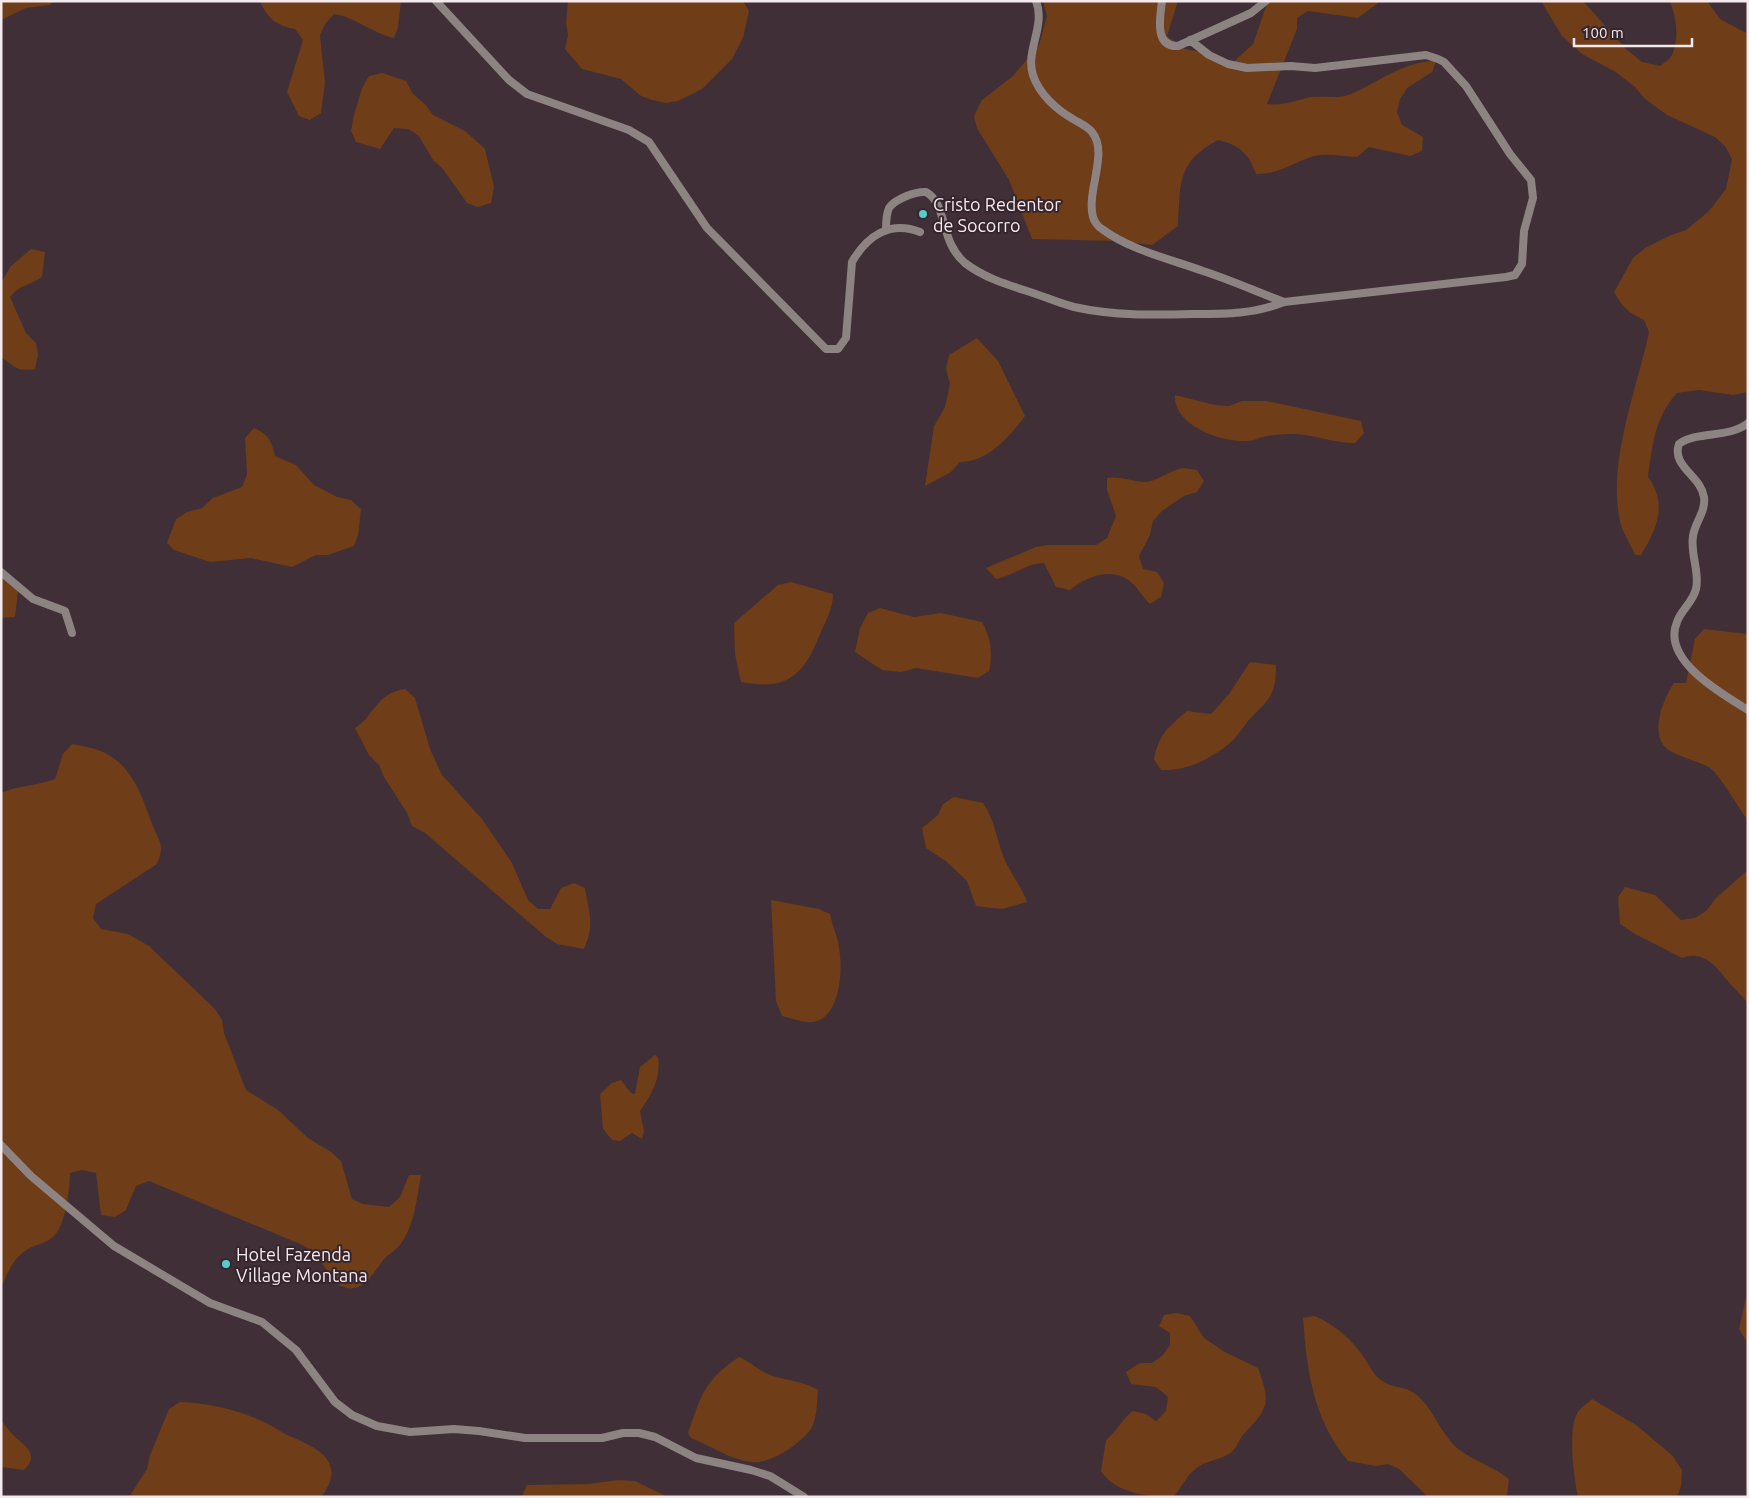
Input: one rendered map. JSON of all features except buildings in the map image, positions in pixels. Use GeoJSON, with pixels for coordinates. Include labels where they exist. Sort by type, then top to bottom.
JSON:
{"type":"FeatureCollection","features":[{"type":"Feature","properties":{"kind":"street"},"geometry":{"type":"LineString","coordinates":[[436,1],[509,80],[527,94],[630,130],[648,142],[707,228],[826,349],[838,349],[846,338],[852,262],[867,243],[886,229],[900,227],[920,232]]}},
{"type":"Feature","properties":{"kind":"street"},"geometry":{"type":"LineString","coordinates":[[1036,1],[1039,8],[1039,25],[1031,62],[1033,76],[1040,89],[1053,104],[1092,132],[1097,142],[1099,154],[1092,200],[1094,218],[1100,228],[1144,250],[1284,302]]}},
{"type":"Feature","properties":{"kind":"street"},"geometry":{"type":"LineString","coordinates":[[1162,1],[1160,23],[1163,41],[1171,46],[1178,46],[1251,13],[1266,1]]}},
{"type":"Feature","properties":{"kind":"street"},"geometry":{"type":"LineString","coordinates":[[886,229],[886,215],[892,205],[914,193],[926,192],[937,200],[947,240],[963,261],[974,270],[997,281],[1072,306],[1105,313],[1145,316],[1243,314],[1265,310],[1284,302],[1515,275],[1522,264],[1524,230],[1533,198],[1531,180],[1510,154],[1466,86],[1438,58],[1426,56],[1323,67],[1247,68],[1228,64],[1208,55],[1190,40]]}},
{"type":"Feature","properties":{"kind":"street"},"geometry":{"type":"LineString","coordinates":[[1748,423],[1741,428],[1714,435],[1694,436],[1679,444],[1677,450],[1680,461],[1696,480],[1704,495],[1704,506],[1692,538],[1697,588],[1693,598],[1677,621],[1674,630],[1677,645],[1686,663],[1705,683],[1748,710]]}},
{"type":"Feature","properties":{"kind":"street"},"geometry":{"type":"LineString","coordinates":[[1,572],[33,599],[65,611],[72,633]]}},
{"type":"Feature","properties":{"kind":"street"},"geometry":{"type":"LineString","coordinates":[[1,1145],[31,1176],[114,1246],[210,1303],[262,1322],[296,1350],[335,1402],[352,1415],[377,1426],[410,1432],[454,1429],[525,1438],[602,1438],[623,1433],[639,1433],[655,1438],[696,1458],[770,1476],[804,1497]]}},
{"type":"Feature","properties":{"kind":"shaded area"},"geometry":{"type":"Polygon","coordinates":[[[1,1],[54,1],[50,5],[26,8],[1,20],[1,1]]]}},
{"type":"Feature","properties":{"kind":"shaded area"},"geometry":{"type":"Polygon","coordinates":[[[260,1],[401,1],[398,27],[394,38],[334,14],[325,24],[320,35],[325,83],[321,113],[310,120],[299,116],[287,92],[303,40],[295,29],[274,21],[266,13],[260,1]]]}},
{"type":"Feature","properties":{"kind":"shaded area"},"geometry":{"type":"Polygon","coordinates":[[[568,1],[743,1],[749,11],[743,38],[732,59],[702,89],[678,101],[666,103],[641,96],[621,79],[582,69],[565,49],[568,35],[566,23],[568,1]]]}},
{"type":"Feature","properties":{"kind":"shaded area"},"geometry":{"type":"Polygon","coordinates":[[[1043,1],[1178,1],[1167,36],[1185,49],[1215,55],[1230,65],[1253,44],[1268,1],[1381,1],[1358,18],[1308,11],[1297,18],[1297,29],[1267,104],[1284,103],[1312,97],[1347,96],[1402,68],[1413,64],[1436,61],[1432,72],[1407,88],[1400,99],[1397,112],[1402,125],[1423,137],[1422,151],[1410,156],[1369,147],[1357,157],[1319,155],[1279,170],[1265,174],[1256,174],[1243,151],[1218,140],[1194,157],[1183,176],[1178,226],[1152,245],[1120,241],[1032,239],[1009,180],[977,128],[974,116],[982,100],[1013,76],[1039,45],[1047,16],[1043,1]]]}},
{"type":"Feature","properties":{"kind":"shaded area"},"geometry":{"type":"Polygon","coordinates":[[[1541,1],[1583,1],[1626,49],[1642,62],[1660,66],[1671,56],[1676,43],[1674,13],[1669,1],[1707,1],[1720,19],[1748,34],[1748,392],[1733,395],[1699,390],[1677,393],[1670,402],[1659,422],[1656,432],[1648,477],[1658,497],[1658,516],[1652,536],[1641,555],[1635,555],[1622,528],[1617,505],[1617,481],[1624,430],[1649,332],[1644,320],[1626,309],[1614,292],[1633,258],[1645,248],[1686,230],[1709,211],[1726,189],[1732,159],[1725,146],[1715,137],[1667,115],[1644,98],[1635,87],[1614,71],[1582,54],[1562,36],[1541,1]]]}},
{"type":"Feature","properties":{"kind":"shaded area"},"geometry":{"type":"Polygon","coordinates":[[[382,73],[406,81],[413,94],[425,104],[433,115],[465,131],[485,149],[494,187],[491,203],[478,207],[467,203],[443,169],[433,160],[419,136],[408,129],[394,128],[380,149],[356,142],[351,131],[362,88],[369,76],[382,73]]]}},
{"type":"Feature","properties":{"kind":"shaded area"},"geometry":{"type":"Polygon","coordinates":[[[31,249],[45,252],[42,277],[22,287],[10,297],[26,333],[36,343],[38,355],[35,369],[24,370],[16,368],[1,357],[1,283],[11,266],[31,249]]]}},
{"type":"Feature","properties":{"kind":"shaded area"},"geometry":{"type":"Polygon","coordinates":[[[977,338],[998,361],[1025,416],[1005,440],[989,453],[980,458],[960,462],[951,472],[925,486],[934,426],[945,407],[950,384],[946,369],[949,355],[977,338]]]}},
{"type":"Feature","properties":{"kind":"shaded area"},"geometry":{"type":"Polygon","coordinates":[[[1175,395],[1215,405],[1229,406],[1242,401],[1266,401],[1361,421],[1364,433],[1355,443],[1298,434],[1271,435],[1252,441],[1225,439],[1190,424],[1176,406],[1175,395]]]}},
{"type":"Feature","properties":{"kind":"shaded area"},"geometry":{"type":"Polygon","coordinates":[[[254,428],[269,439],[275,456],[296,465],[314,485],[337,497],[351,500],[361,509],[358,535],[354,546],[328,555],[316,555],[292,567],[251,558],[210,562],[174,550],[167,543],[176,519],[187,512],[202,508],[213,498],[242,487],[247,474],[245,438],[254,428]]]}},
{"type":"Feature","properties":{"kind":"shaded area"},"geometry":{"type":"Polygon","coordinates":[[[1183,468],[1197,470],[1204,481],[1197,492],[1184,496],[1162,511],[1153,521],[1150,535],[1139,556],[1143,569],[1157,572],[1164,583],[1161,597],[1150,604],[1132,583],[1117,575],[1109,574],[1092,577],[1070,590],[1056,587],[1044,563],[1031,565],[996,579],[986,568],[1036,547],[1048,545],[1096,545],[1107,538],[1116,516],[1107,490],[1107,478],[1146,482],[1183,468]]]}},
{"type":"Feature","properties":{"kind":"shaded area"},"geometry":{"type":"Polygon","coordinates":[[[1,578],[18,591],[15,617],[1,618],[1,578]]]}},
{"type":"Feature","properties":{"kind":"shaded area"},"geometry":{"type":"Polygon","coordinates":[[[791,582],[833,594],[830,610],[808,660],[792,677],[782,682],[757,684],[741,682],[735,654],[734,623],[778,585],[791,582]]]}},
{"type":"Feature","properties":{"kind":"shaded area"},"geometry":{"type":"Polygon","coordinates":[[[880,608],[914,617],[941,613],[982,622],[990,646],[989,671],[978,678],[916,668],[901,672],[882,670],[855,652],[860,628],[868,613],[880,608]]]}},
{"type":"Feature","properties":{"kind":"shaded area"},"geometry":{"type":"Polygon","coordinates":[[[1704,629],[1748,634],[1748,821],[1710,768],[1669,750],[1661,740],[1659,732],[1660,714],[1666,697],[1674,683],[1686,683],[1695,639],[1704,629]]]}},
{"type":"Feature","properties":{"kind":"shaded area"},"geometry":{"type":"Polygon","coordinates":[[[1250,662],[1276,665],[1274,685],[1266,702],[1233,740],[1215,754],[1190,766],[1161,770],[1154,759],[1156,750],[1165,732],[1187,711],[1211,714],[1229,694],[1250,662]]]}},
{"type":"Feature","properties":{"kind":"shaded area"},"geometry":{"type":"Polygon","coordinates":[[[405,689],[415,698],[430,749],[442,775],[482,819],[512,863],[528,900],[538,909],[550,909],[561,888],[574,883],[585,888],[590,925],[584,949],[557,944],[546,937],[425,833],[412,826],[407,813],[384,777],[379,765],[369,755],[355,728],[362,723],[387,695],[405,689]]]}},
{"type":"Feature","properties":{"kind":"shaded area"},"geometry":{"type":"Polygon","coordinates":[[[72,744],[95,749],[109,755],[126,770],[138,789],[161,846],[157,864],[96,904],[93,918],[101,929],[128,934],[149,946],[215,1009],[222,1020],[224,1033],[246,1090],[278,1110],[308,1138],[331,1152],[341,1161],[352,1199],[363,1204],[389,1207],[400,1197],[409,1175],[421,1175],[415,1210],[406,1235],[400,1245],[383,1260],[364,1284],[359,1287],[346,1288],[339,1285],[311,1250],[300,1244],[149,1181],[136,1186],[126,1210],[115,1217],[101,1215],[96,1173],[82,1170],[70,1173],[66,1206],[58,1231],[48,1240],[24,1251],[20,1255],[12,1265],[1,1288],[1,793],[14,788],[55,779],[63,754],[72,744]]]}},
{"type":"Feature","properties":{"kind":"shaded area"},"geometry":{"type":"Polygon","coordinates":[[[954,797],[983,803],[988,811],[1005,860],[1027,902],[1002,909],[976,906],[967,881],[947,862],[926,848],[922,828],[938,815],[943,804],[954,797]]]}},
{"type":"Feature","properties":{"kind":"shaded area"},"geometry":{"type":"Polygon","coordinates":[[[1748,870],[1748,1004],[1716,968],[1705,959],[1698,956],[1682,958],[1635,934],[1620,924],[1618,897],[1625,887],[1655,895],[1681,920],[1695,918],[1706,911],[1716,898],[1748,870]]]}},
{"type":"Feature","properties":{"kind":"shaded area"},"geometry":{"type":"Polygon","coordinates":[[[771,900],[819,909],[830,914],[838,944],[841,968],[835,1002],[822,1019],[809,1022],[782,1016],[776,1001],[771,900]]]}},
{"type":"Feature","properties":{"kind":"shaded area"},"geometry":{"type":"Polygon","coordinates":[[[655,1055],[658,1057],[659,1065],[657,1079],[652,1092],[640,1111],[644,1131],[642,1139],[632,1133],[620,1141],[612,1140],[603,1129],[600,1094],[612,1083],[621,1080],[631,1093],[635,1094],[640,1067],[655,1055]]]}},
{"type":"Feature","properties":{"kind":"shaded area"},"geometry":{"type":"Polygon","coordinates":[[[1748,1288],[1748,1344],[1739,1329],[1748,1288]]]}},
{"type":"Feature","properties":{"kind":"shaded area"},"geometry":{"type":"Polygon","coordinates":[[[1176,1313],[1190,1316],[1204,1338],[1225,1352],[1258,1368],[1265,1390],[1265,1404],[1263,1411],[1243,1435],[1233,1451],[1194,1470],[1174,1496],[1144,1495],[1115,1484],[1101,1471],[1106,1440],[1132,1411],[1146,1414],[1156,1421],[1166,1411],[1168,1397],[1156,1387],[1131,1384],[1126,1372],[1140,1363],[1152,1363],[1163,1355],[1170,1345],[1170,1333],[1159,1326],[1164,1315],[1176,1313]]]}},
{"type":"Feature","properties":{"kind":"shaded area"},"geometry":{"type":"Polygon","coordinates":[[[1314,1316],[1336,1328],[1349,1339],[1381,1380],[1412,1392],[1426,1404],[1447,1437],[1457,1448],[1509,1479],[1507,1497],[1428,1497],[1399,1469],[1388,1464],[1376,1466],[1348,1461],[1336,1445],[1327,1428],[1314,1394],[1307,1357],[1303,1318],[1314,1316]]]}},
{"type":"Feature","properties":{"kind":"shaded area"},"geometry":{"type":"Polygon","coordinates":[[[739,1357],[768,1374],[818,1390],[817,1408],[813,1425],[809,1431],[787,1451],[760,1462],[744,1461],[729,1456],[691,1438],[688,1433],[701,1399],[711,1381],[727,1365],[739,1357]]]}},
{"type":"Feature","properties":{"kind":"shaded area"},"geometry":{"type":"Polygon","coordinates":[[[1592,1399],[1636,1425],[1673,1456],[1682,1470],[1681,1486],[1677,1497],[1578,1497],[1573,1466],[1573,1429],[1578,1412],[1592,1399]]]}},
{"type":"Feature","properties":{"kind":"shaded area"},"geometry":{"type":"Polygon","coordinates":[[[180,1402],[204,1404],[239,1412],[307,1444],[316,1449],[330,1464],[332,1473],[329,1484],[321,1497],[129,1497],[147,1469],[150,1455],[169,1409],[180,1402]]]}},
{"type":"Feature","properties":{"kind":"shaded area"},"geometry":{"type":"Polygon","coordinates":[[[1,1420],[12,1434],[30,1451],[31,1459],[24,1470],[1,1467],[1,1420]]]}},
{"type":"Feature","properties":{"kind":"shaded area"},"geometry":{"type":"Polygon","coordinates":[[[618,1480],[635,1481],[668,1497],[522,1496],[527,1485],[589,1484],[618,1480]]]}},
{"type":"Feature","properties":{"kind":"place","name":"Cristo Redentor de Socorro"},"geometry":{"type":"Point","coordinates":[923,214]}},
{"type":"Feature","properties":{"kind":"place","name":"Hotel Fazenda Village Montana"},"geometry":{"type":"Point","coordinates":[226,1264]}}]}
